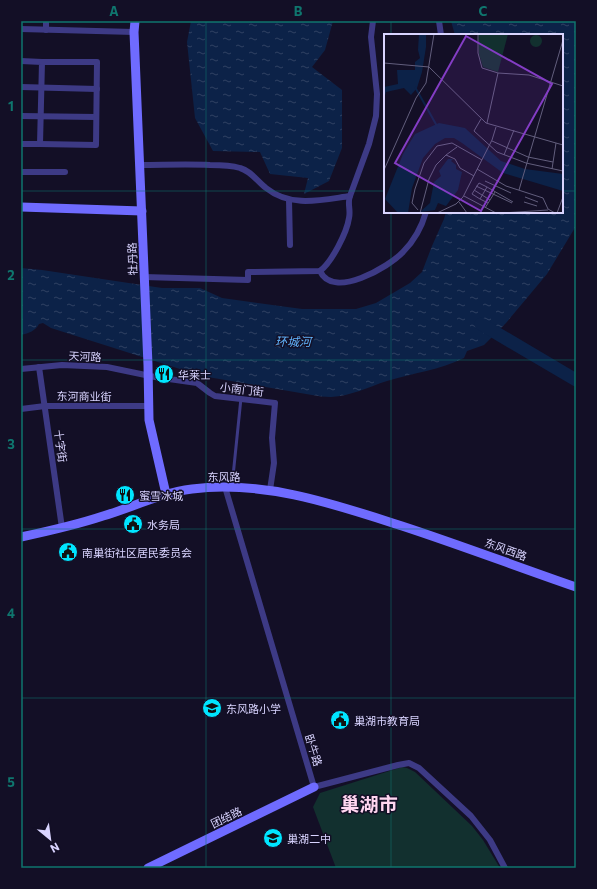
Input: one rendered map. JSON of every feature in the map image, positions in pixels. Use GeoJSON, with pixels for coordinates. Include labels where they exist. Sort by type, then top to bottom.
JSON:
{"type":"FeatureCollection","features":[{"type":"Feature","properties":{"kind":"street"},"geometry":{"type":"LineString","coordinates":[[46,21],[46,30]]}},
{"type":"Feature","properties":{"kind":"street","name":"牡丹路"},"geometry":{"type":"LineString","coordinates":[[135,21],[134,32],[148,365],[148,406],[150,428],[166,494]]}},
{"type":"Feature","properties":{"kind":"street"},"geometry":{"type":"LineString","coordinates":[[144,277],[248,280],[248,272],[320,271],[330,261],[350,217],[348,202],[368,148],[376,116],[378,94],[371,35],[373,21]]}},
{"type":"Feature","properties":{"kind":"street"},"geometry":{"type":"LineString","coordinates":[[439,21],[441,34]]}},
{"type":"Feature","properties":{"kind":"street"},"geometry":{"type":"LineString","coordinates":[[21,30],[134,32]]}},
{"type":"Feature","properties":{"kind":"street"},"geometry":{"type":"LineString","coordinates":[[21,61],[97,62],[96,145],[21,144]]}},
{"type":"Feature","properties":{"kind":"street"},"geometry":{"type":"LineString","coordinates":[[40,144],[42,62]]}},
{"type":"Feature","properties":{"kind":"street"},"geometry":{"type":"LineString","coordinates":[[21,88],[97,89]]}},
{"type":"Feature","properties":{"kind":"street"},"geometry":{"type":"LineString","coordinates":[[21,116],[96,117]]}},
{"type":"Feature","properties":{"kind":"street"},"geometry":{"type":"LineString","coordinates":[[140,165],[236,166],[248,171],[272,193],[289,200],[312,201],[350,196]]}},
{"type":"Feature","properties":{"kind":"street"},"geometry":{"type":"LineString","coordinates":[[21,172],[65,172]]}},
{"type":"Feature","properties":{"kind":"street"},"geometry":{"type":"LineString","coordinates":[[289,200],[290,245]]}},
{"type":"Feature","properties":{"kind":"street"},"geometry":{"type":"LineString","coordinates":[[21,206],[142,211]]}},
{"type":"Feature","properties":{"kind":"street"},"geometry":{"type":"LineString","coordinates":[[320,271],[328,280],[342,282],[360,278],[379,269],[396,259],[405,250],[417,234],[426,213]]}},
{"type":"Feature","properties":{"kind":"street","name":"天河路"},"geometry":{"type":"LineString","coordinates":[[21,369],[62,365],[97,366],[148,376]]}},
{"type":"Feature","properties":{"kind":"street","name":"十字街"},"geometry":{"type":"LineString","coordinates":[[39,367],[62,528]]}},
{"type":"Feature","properties":{"kind":"street","name":"小南门街"},"geometry":{"type":"LineString","coordinates":[[148,376],[197,383],[213,395],[275,403],[272,438],[274,463],[270,490]]}},
{"type":"Feature","properties":{"kind":"street","name":"东河商业街"},"geometry":{"type":"LineString","coordinates":[[21,409],[45,406],[148,406]]}},
{"type":"Feature","properties":{"kind":"street","name":"东风路"},"geometry":{"type":"LineString","coordinates":[[21,537],[62,528],[104,516],[166,494],[192,489],[228,487],[270,490],[299,496],[427,534]]}},
{"type":"Feature","properties":{"kind":"street","name":"卧牛路"},"geometry":{"type":"LineString","coordinates":[[228,487],[314,787]]}},
{"type":"Feature","properties":{"kind":"street","name":"东风西路"},"geometry":{"type":"LineString","coordinates":[[427,534],[576,587]]}},
{"type":"Feature","properties":{"kind":"street"},"geometry":{"type":"LineString","coordinates":[[314,787],[406,763],[414,765],[428,775],[479,825],[493,844],[505,868]]}},
{"type":"Feature","properties":{"kind":"street","name":"团结路"},"geometry":{"type":"LineString","coordinates":[[148,868],[314,787]]}},
{"type":"Feature","properties":{"kind":"lane"},"geometry":{"type":"LineString","coordinates":[[228,487],[241,398]]}},
{"type":"Feature","properties":{"kind":"green space"},"geometry":{"type":"Polygon","coordinates":[[[402,767],[415,772],[472,826],[483,840],[500,868],[336,868],[313,807],[320,793],[402,767]]]}},
{"type":"Feature","properties":{"kind":"water"},"geometry":{"type":"Polygon","coordinates":[[[191,21],[333,21],[325,50],[312,67],[342,90],[342,148],[329,181],[304,194],[308,178],[270,174],[260,152],[213,151],[195,118],[187,42],[191,21]]]}},
{"type":"Feature","properties":{"kind":"water","name":"环城河"},"geometry":{"type":"Polygon","coordinates":[[[451,21],[576,21],[576,226],[547,274],[506,323],[484,345],[467,351],[464,358],[446,366],[387,381],[352,393],[329,397],[202,376],[51,328],[43,323],[39,324],[32,331],[21,335],[21,268],[162,288],[200,288],[222,298],[302,309],[356,309],[376,303],[410,283],[422,272],[446,213],[563,213],[563,34],[455,34],[451,21]]]}},
{"type":"Feature","properties":{"kind":"waterway"},"geometry":{"type":"LineString","coordinates":[[481,324],[576,380]]}},
{"type":"Feature","properties":{"kind":"place","name":"华莱士"},"geometry":{"type":"Point","coordinates":[164,374]}},
{"type":"Feature","properties":{"kind":"place","name":"蜜雪冰城"},"geometry":{"type":"Point","coordinates":[125,495]}},
{"type":"Feature","properties":{"kind":"place","name":"水务局"},"geometry":{"type":"Point","coordinates":[133,524]}},
{"type":"Feature","properties":{"kind":"place","name":"南巢街社区居民委员会"},"geometry":{"type":"Point","coordinates":[68,552]}},
{"type":"Feature","properties":{"kind":"place","name":"东风路小学"},"geometry":{"type":"Point","coordinates":[212,708]}},
{"type":"Feature","properties":{"kind":"place","name":"巢湖市教育局"},"geometry":{"type":"Point","coordinates":[340,720]}},
{"type":"Feature","properties":{"kind":"place","name":"巢湖二中"},"geometry":{"type":"Point","coordinates":[273,838]}},
{"type":"Feature","properties":{"kind":"district","name":"巢湖市"},"geometry":{"type":"Point","coordinates":[369,803]}}]}
